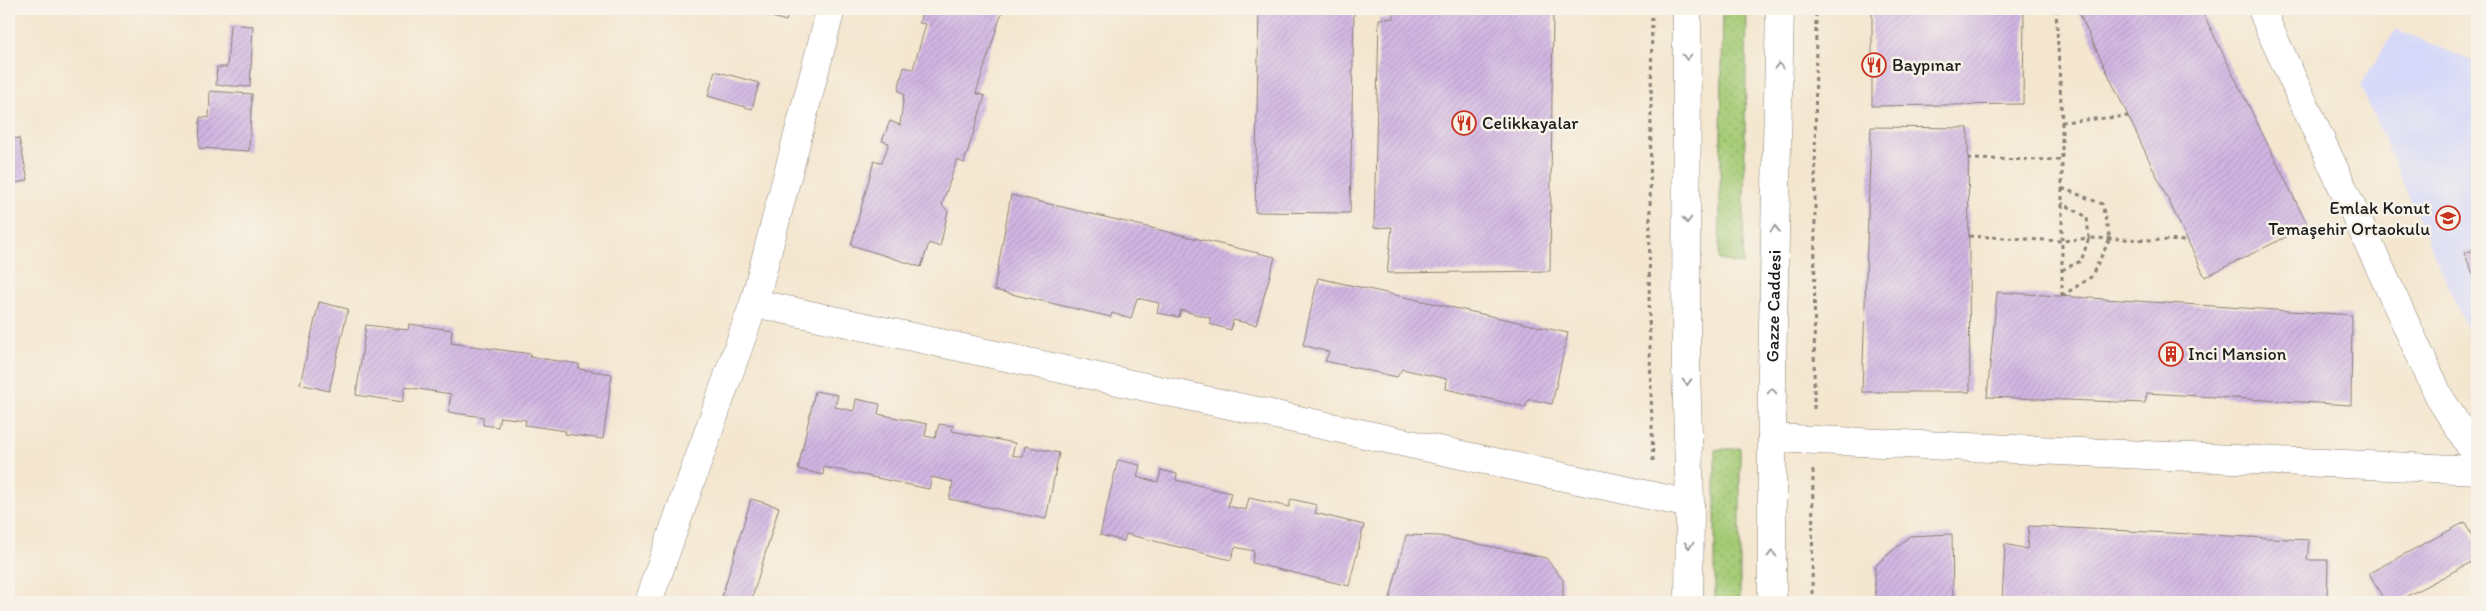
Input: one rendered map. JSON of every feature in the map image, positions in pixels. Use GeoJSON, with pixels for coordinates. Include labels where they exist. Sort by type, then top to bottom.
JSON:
{"type":"FeatureCollection","features":[{"type":"Feature","properties":{"kind":"street"},"geometry":{"type":"LineString","coordinates":[[648,602],[754,303],[831,9]]}},
{"type":"Feature","properties":{"kind":"street"},"geometry":{"type":"LineString","coordinates":[[1687,9],[1686,368],[1690,504],[1689,602]]}},
{"type":"Feature","properties":{"kind":"street","name":"Gazze Caddesi"},"geometry":{"type":"LineString","coordinates":[[1772,602],[1772,438],[1780,9]]}},
{"type":"Feature","properties":{"kind":"street"},"geometry":{"type":"LineString","coordinates":[[2262,9],[2440,398],[2477,457]]}},
{"type":"Feature","properties":{"kind":"street"},"geometry":{"type":"LineString","coordinates":[[754,303],[1690,504]]}},
{"type":"Feature","properties":{"kind":"street"},"geometry":{"type":"LineString","coordinates":[[1772,438],[2477,470]]}},
{"type":"Feature","properties":{"kind":"path"},"geometry":{"type":"LineString","coordinates":[[1812,602],[1816,9]]}},
{"type":"Feature","properties":{"kind":"path"},"geometry":{"type":"LineString","coordinates":[[2056,9],[2062,122],[2062,160],[2062,188],[2062,296],[2091,277],[2110,239],[2102,204],[2062,188]]}},
{"type":"Feature","properties":{"kind":"path"},"geometry":{"type":"LineString","coordinates":[[2062,122],[2128,116]]}},
{"type":"Feature","properties":{"kind":"path"},"geometry":{"type":"LineString","coordinates":[[1968,159],[2062,160]]}},
{"type":"Feature","properties":{"kind":"path"},"geometry":{"type":"LineString","coordinates":[[2062,203],[2087,217],[2089,238],[2082,260],[2062,270]]}},
{"type":"Feature","properties":{"kind":"path"},"geometry":{"type":"LineString","coordinates":[[1969,236],[2062,241],[2089,238],[2188,241]]}},
{"type":"Feature","properties":{"kind":"shaded area","name":"Emlak Konut Temaşehir Ortaokulu"},"geometry":{"type":"Polygon","coordinates":[[[2396,29],[2477,63],[2477,352],[2360,85],[2396,29]]]}},
{"type":"Feature","properties":{"kind":"green space"},"geometry":{"type":"Polygon","coordinates":[[[1723,9],[1747,9],[1743,264],[1719,260],[1723,9]]]}},
{"type":"Feature","properties":{"kind":"green space"},"geometry":{"type":"Polygon","coordinates":[[[1740,448],[1740,602],[1715,602],[1715,450],[1740,448]]]}},
{"type":"Feature","properties":{"kind":"building"},"geometry":{"type":"Polygon","coordinates":[[[745,9],[790,9],[786,21],[745,9]]]}},
{"type":"Feature","properties":{"kind":"building"},"geometry":{"type":"Polygon","coordinates":[[[923,9],[1003,9],[976,93],[985,96],[964,163],[957,160],[942,205],[948,211],[940,247],[929,243],[921,267],[851,245],[874,161],[882,162],[889,143],[882,141],[890,121],[900,125],[904,94],[898,90],[904,67],[913,69],[926,24],[919,23],[923,9]]]}},
{"type":"Feature","properties":{"kind":"building"},"geometry":{"type":"Polygon","coordinates":[[[1259,9],[1354,9],[1350,213],[1255,212],[1259,9]]]}},
{"type":"Feature","properties":{"kind":"building","name":"Celikkayalar"},"geometry":{"type":"Polygon","coordinates":[[[1394,9],[1553,9],[1550,271],[1387,273],[1392,227],[1374,228],[1379,19],[1394,18],[1394,9]]]}},
{"type":"Feature","properties":{"kind":"building"},"geometry":{"type":"Polygon","coordinates":[[[1872,9],[2024,9],[2023,104],[1872,106],[1872,9]]]}},
{"type":"Feature","properties":{"kind":"building"},"geometry":{"type":"Polygon","coordinates":[[[2077,9],[2201,9],[2308,226],[2205,277],[2077,9]]]}},
{"type":"Feature","properties":{"kind":"building"},"geometry":{"type":"Polygon","coordinates":[[[230,24],[253,26],[250,87],[216,85],[217,67],[227,67],[230,24]]]}},
{"type":"Feature","properties":{"kind":"building"},"geometry":{"type":"Polygon","coordinates":[[[715,71],[759,83],[752,109],[708,96],[715,71]]]}},
{"type":"Feature","properties":{"kind":"building"},"geometry":{"type":"Polygon","coordinates":[[[210,91],[252,94],[249,151],[199,148],[200,117],[209,118],[210,91]]]}},
{"type":"Feature","properties":{"kind":"building"},"geometry":{"type":"Polygon","coordinates":[[[1871,127],[1968,128],[1970,392],[1862,392],[1871,127]]]}},
{"type":"Feature","properties":{"kind":"building"},"geometry":{"type":"Polygon","coordinates":[[[19,138],[28,180],[9,185],[9,140],[19,138]]]}},
{"type":"Feature","properties":{"kind":"building"},"geometry":{"type":"Polygon","coordinates":[[[1011,195],[1275,257],[1256,325],[1233,320],[1231,330],[1210,324],[1210,318],[1181,310],[1179,317],[1157,313],[1159,303],[1137,298],[1131,319],[1112,313],[1111,317],[994,290],[1011,195]]]}},
{"type":"Feature","properties":{"kind":"building"},"geometry":{"type":"Polygon","coordinates":[[[2477,249],[2477,283],[2464,253],[2477,249]]]}},
{"type":"Feature","properties":{"kind":"building"},"geometry":{"type":"Polygon","coordinates":[[[1318,278],[1568,333],[1552,404],[1529,399],[1525,407],[1446,389],[1447,379],[1402,369],[1397,377],[1325,361],[1329,352],[1303,345],[1318,278]]]}},
{"type":"Feature","properties":{"kind":"building","name":"Inci Mansion"},"geometry":{"type":"Polygon","coordinates":[[[1997,292],[2352,315],[2351,405],[2147,393],[2145,403],[1987,397],[1997,292]]]}},
{"type":"Feature","properties":{"kind":"building"},"geometry":{"type":"Polygon","coordinates":[[[319,302],[348,309],[329,391],[300,384],[319,302]]]}},
{"type":"Feature","properties":{"kind":"building"},"geometry":{"type":"Polygon","coordinates":[[[409,324],[452,330],[451,343],[531,354],[530,357],[579,364],[579,369],[612,374],[603,439],[565,434],[566,431],[525,425],[526,420],[500,417],[498,427],[483,425],[483,417],[448,412],[451,394],[405,387],[403,402],[356,395],[366,325],[408,330],[409,324]]]}},
{"type":"Feature","properties":{"kind":"building"},"geometry":{"type":"Polygon","coordinates":[[[815,391],[838,395],[835,407],[854,411],[856,399],[880,404],[878,414],[927,424],[925,436],[935,438],[939,424],[953,426],[952,431],[1015,443],[1012,455],[1023,457],[1025,446],[1059,453],[1046,519],[949,499],[953,482],[932,477],[929,489],[824,467],[823,475],[798,469],[815,391]]]}},
{"type":"Feature","properties":{"kind":"building"},"geometry":{"type":"Polygon","coordinates":[[[1118,460],[1140,465],[1137,477],[1158,482],[1161,470],[1177,474],[1176,480],[1231,493],[1228,506],[1246,510],[1249,498],[1289,507],[1291,499],[1317,505],[1315,513],[1364,525],[1349,586],[1252,563],[1254,551],[1235,547],[1231,560],[1126,534],[1124,541],[1100,535],[1118,460]]]}},
{"type":"Feature","properties":{"kind":"building"},"geometry":{"type":"Polygon","coordinates":[[[751,499],[779,507],[751,602],[745,602],[722,596],[751,499]]]}},
{"type":"Feature","properties":{"kind":"building"},"geometry":{"type":"Polygon","coordinates":[[[2465,522],[2477,546],[2477,559],[2396,602],[2385,602],[2369,573],[2465,522]]]}},
{"type":"Feature","properties":{"kind":"building"},"geometry":{"type":"Polygon","coordinates":[[[2029,526],[2309,540],[2307,560],[2328,560],[2327,602],[2002,602],[2005,544],[2027,549],[2029,526]]]}},
{"type":"Feature","properties":{"kind":"building"},"geometry":{"type":"Polygon","coordinates":[[[1952,534],[1953,602],[1875,602],[1875,566],[1910,536],[1952,534]]]}},
{"type":"Feature","properties":{"kind":"building"},"geometry":{"type":"Polygon","coordinates":[[[1406,535],[1440,536],[1546,558],[1563,580],[1563,602],[1389,602],[1406,535]]]}},
{"type":"Feature","properties":{"kind":"place","name":"Baypınar"},"geometry":{"type":"Point","coordinates":[1874,65]}},
{"type":"Feature","properties":{"kind":"place","name":"Celikkayalar"},"geometry":{"type":"Point","coordinates":[1464,123]}},
{"type":"Feature","properties":{"kind":"place","name":"Emlak Konut Temaşehir Ortaokulu"},"geometry":{"type":"Point","coordinates":[2448,218]}},
{"type":"Feature","properties":{"kind":"place","name":"Inci Mansion"},"geometry":{"type":"Point","coordinates":[2171,354]}}]}
